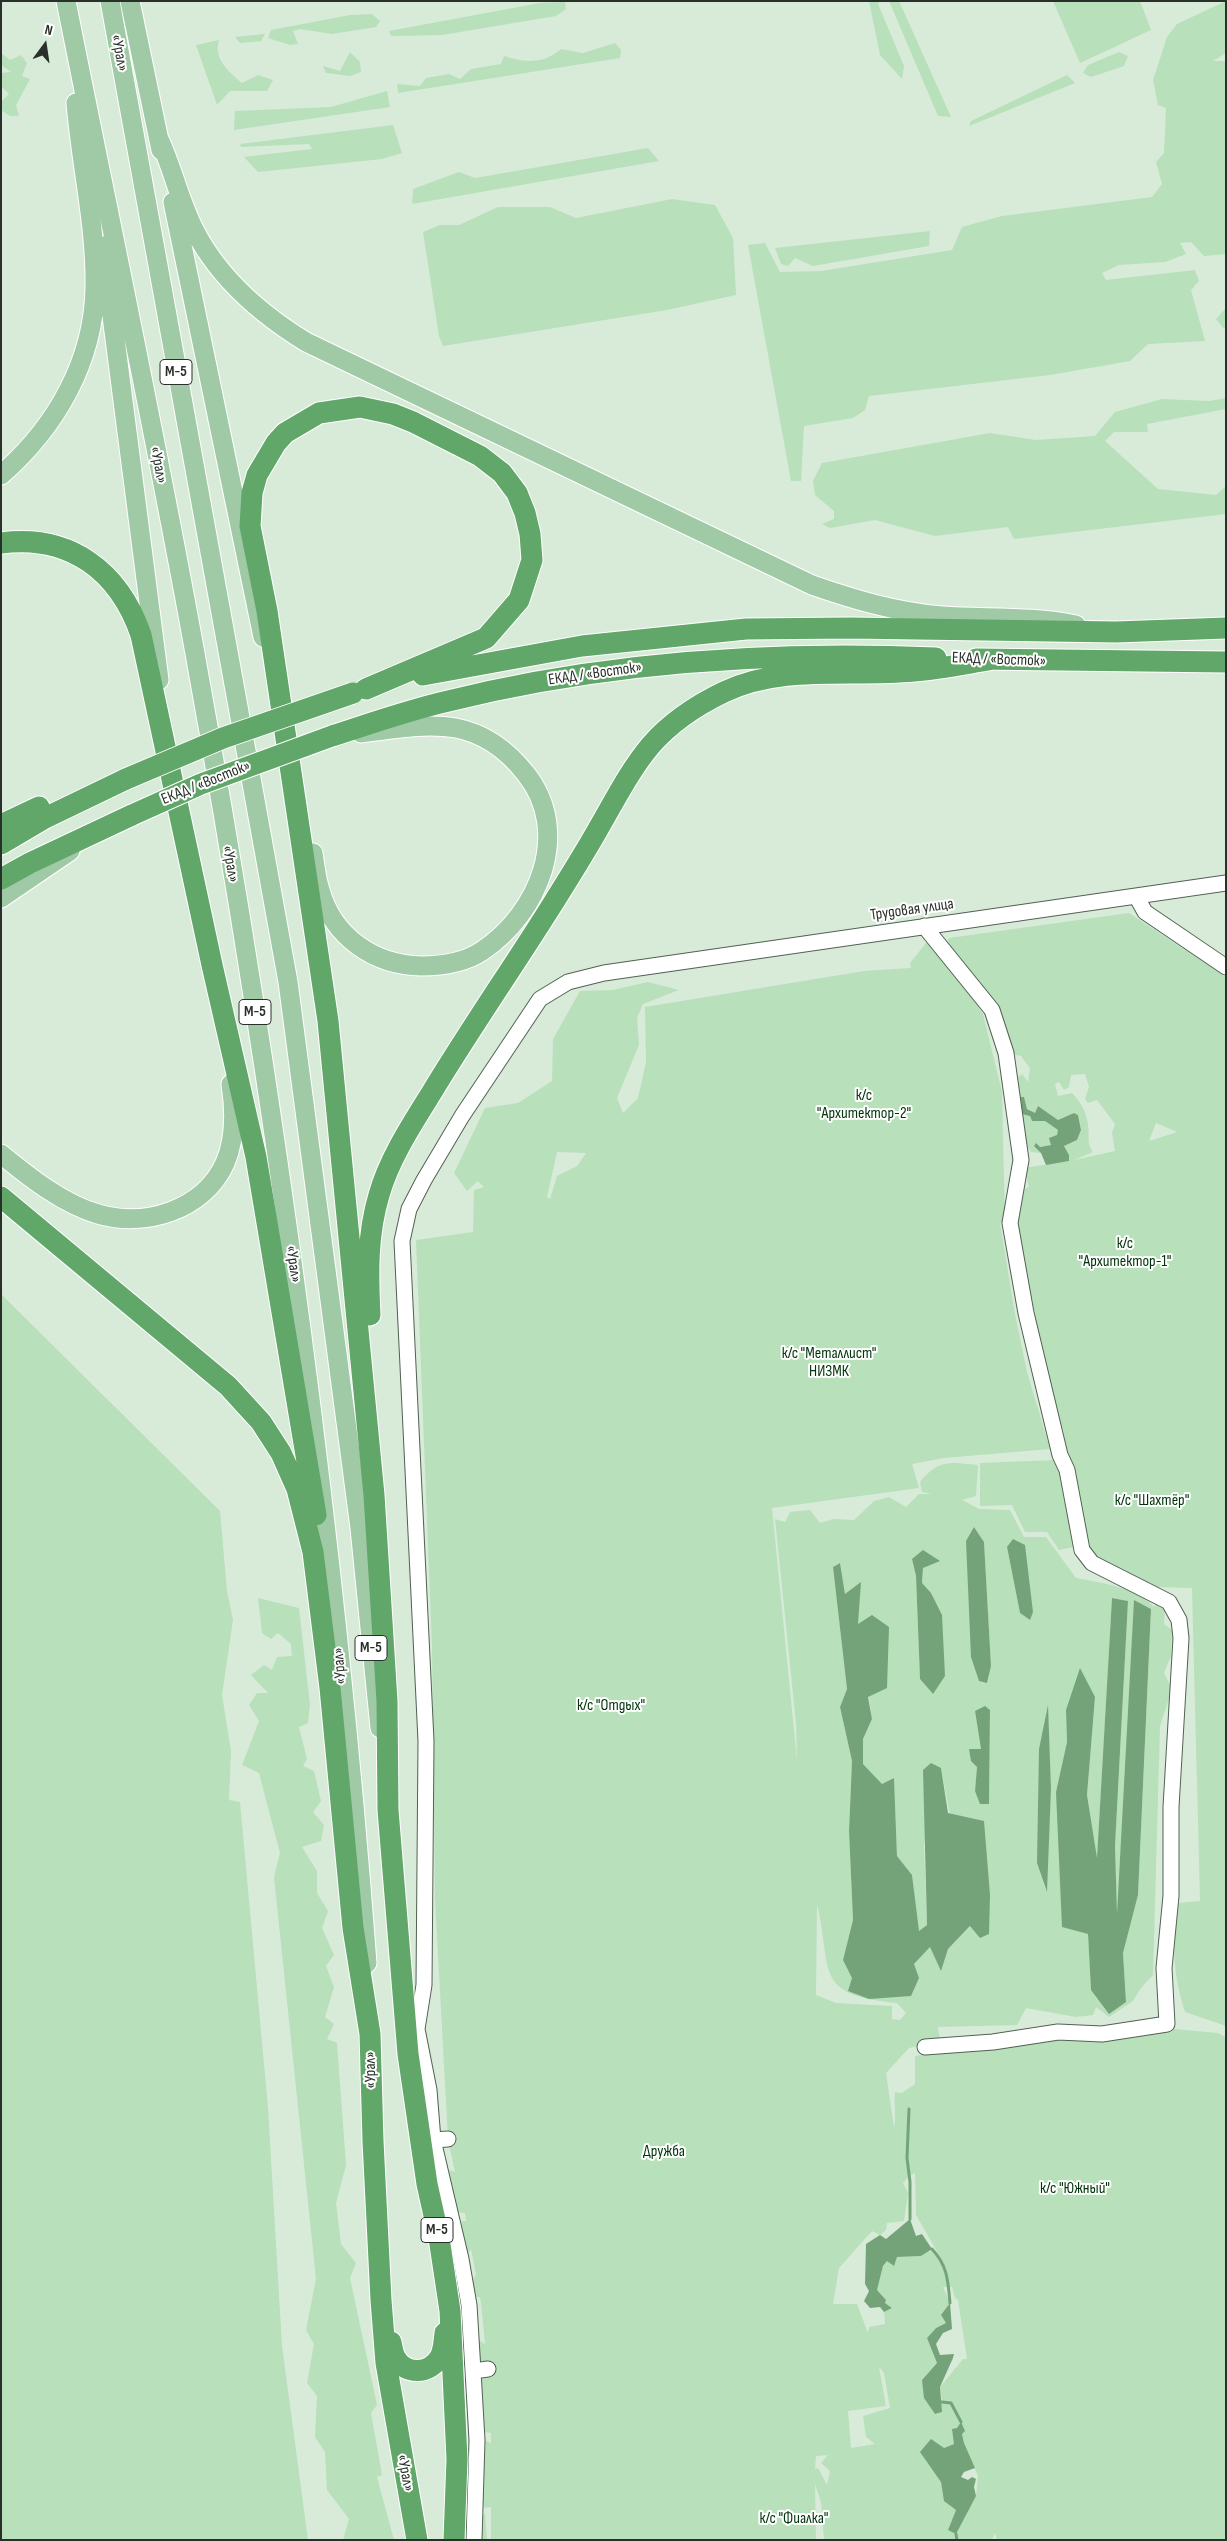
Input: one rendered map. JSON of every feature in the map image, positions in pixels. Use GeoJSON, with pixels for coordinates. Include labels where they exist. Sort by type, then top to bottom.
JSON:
{"type":"FeatureCollection","features":[{"type":"Feature","properties":{"kind":"highway"},"geometry":{"type":"LineString","coordinates":[[360,691],[486,638],[519,600],[532,560],[530,534],[525,513],[516,493],[502,473],[480,456],[412,422],[393,414],[360,407],[320,413],[299,423],[276,443],[257,475],[252,493],[250,526],[267,611],[276,682],[328,1021],[374,1495],[387,1701],[386,1767]]}},
{"type":"Feature","properties":{"kind":"highway"},"geometry":{"type":"LineString","coordinates":[[1,542],[27,541],[64,549],[96,566],[122,593],[133,612],[141,635],[212,965],[256,1157],[300,1408],[321,1548],[329,1644],[330,1688]]}},
{"type":"Feature","properties":{"kind":"highway","name":"ЕКАД / «Восток»"},"geometry":{"type":"LineString","coordinates":[[1,844],[45,818],[126,779],[224,738],[360,691],[453,668],[582,646],[746,629],[850,628],[1106,632],[1226,628]]}},
{"type":"Feature","properties":{"kind":"highway","name":"ЕКАД / «Восток»"},"geometry":{"type":"LineString","coordinates":[[1,880],[30,862],[201,784],[332,736],[442,702],[528,684],[617,670],[738,658],[863,655],[989,660],[1226,662]]}},
{"type":"Feature","properties":{"kind":"highway"},"geometry":{"type":"LineString","coordinates":[[374,1495],[374,1407],[368,1271],[370,1233],[379,1194],[388,1170],[420,1111],[581,858],[627,779],[646,753],[670,726],[691,711],[726,691],[760,681],[791,675],[915,671],[989,660]]}},
{"type":"Feature","properties":{"kind":"highway"},"geometry":{"type":"LineString","coordinates":[[1,825],[87,785],[126,779]]}},
{"type":"Feature","properties":{"kind":"highway"},"geometry":{"type":"LineString","coordinates":[[1,1197],[228,1386],[260,1422],[281,1453],[297,1489],[313,1552],[330,1688],[353,1928],[370,2034]]}},
{"type":"Feature","properties":{"kind":"highway","name":"«Урал»"},"geometry":{"type":"LineString","coordinates":[[386,1767],[408,2054],[427,2184],[439,2238],[450,2312],[456,2450],[454,2540]]}},
{"type":"Feature","properties":{"kind":"highway","name":"«Урал»"},"geometry":{"type":"LineString","coordinates":[[370,2034],[381,2300],[391,2398],[417,2540]]}},
{"type":"Feature","properties":{"kind":"highway"},"geometry":{"type":"LineString","coordinates":[[381,2300],[394,2357],[401,2366],[412,2371],[422,2371],[433,2366],[441,2356],[450,2312]]}},
{"type":"Feature","properties":{"kind":"main road"},"geometry":{"type":"LineString","coordinates":[[60,1],[98,206],[171,769]]}},
{"type":"Feature","properties":{"kind":"main road","name":"«Урал»"},"geometry":{"type":"LineString","coordinates":[[66,1],[194,647],[286,1213],[328,1531],[366,1942],[370,2034]]}},
{"type":"Feature","properties":{"kind":"main road","name":"«Урал»"},"geometry":{"type":"LineString","coordinates":[[110,1],[288,982],[356,1499],[377,1709],[386,1767]]}},
{"type":"Feature","properties":{"kind":"main road"},"geometry":{"type":"LineString","coordinates":[[130,1],[188,268],[257,617],[276,682]]}},
{"type":"Feature","properties":{"kind":"main road"},"geometry":{"type":"LineString","coordinates":[[1,475],[36,440],[64,401],[77,375],[86,347],[92,316],[95,288],[93,248],[80,154],[73,71]]}},
{"type":"Feature","properties":{"kind":"main road"},"geometry":{"type":"LineString","coordinates":[[159,139],[168,159],[186,212],[223,275],[245,298],[274,322],[321,349],[750,556],[830,591],[858,601],[898,610],[942,616],[1053,620],[1106,632]]}},
{"type":"Feature","properties":{"kind":"main road"},"geometry":{"type":"LineString","coordinates":[[284,729],[299,775],[320,890],[331,916],[347,937],[365,951],[395,964],[440,966],[460,962],[481,952],[515,920],[542,874],[549,840],[548,822],[534,784],[501,748],[472,732],[457,728],[421,725],[332,736]]}},
{"type":"Feature","properties":{"kind":"main road"},"geometry":{"type":"LineString","coordinates":[[1,898],[122,819]]}},
{"type":"Feature","properties":{"kind":"main road"},"geometry":{"type":"LineString","coordinates":[[1,1154],[36,1180],[77,1205],[97,1214],[118,1219],[160,1216],[199,1197],[213,1182],[225,1164],[232,1141],[234,1108],[220,1030],[212,965]]}},
{"type":"Feature","properties":{"kind":"street","name":"Трудовая улица"},"geometry":{"type":"LineString","coordinates":[[474,2540],[481,2370],[441,2139],[417,2029],[424,1985],[426,1741],[402,1241],[410,1209],[424,1180],[462,1116],[540,999],[568,982],[604,973],[1226,883]]}},
{"type":"Feature","properties":{"kind":"street"},"geometry":{"type":"LineString","coordinates":[[1136,896],[1145,912],[1226,967]]}},
{"type":"Feature","properties":{"kind":"street"},"geometry":{"type":"LineString","coordinates":[[924,926],[992,1010],[1006,1053],[1021,1160],[1010,1223],[1026,1313],[1060,1455],[1068,1470],[1082,1550],[1092,1563],[1169,1602],[1179,1620],[1181,1638],[1170,1807],[1171,1896],[1164,1968],[1167,2024],[1102,2034],[1058,2032],[993,2042],[924,2047]]}},
{"type":"Feature","properties":{"kind":"green space"},"geometry":{"type":"Polygon","coordinates":[[[869,1],[880,1],[878,4],[904,66],[902,79],[880,55],[869,1]]]}},
{"type":"Feature","properties":{"kind":"green space"},"geometry":{"type":"Polygon","coordinates":[[[889,1],[899,1],[951,117],[938,116],[889,1]]]}},
{"type":"Feature","properties":{"kind":"green space"},"geometry":{"type":"Polygon","coordinates":[[[1053,1],[1140,1],[1151,30],[1080,63],[1053,1]]]}},
{"type":"Feature","properties":{"kind":"green space"},"geometry":{"type":"Polygon","coordinates":[[[1226,1],[1226,53],[1213,61],[1226,61],[1226,254],[1204,256],[1191,242],[1180,243],[1186,254],[1165,262],[1119,265],[1102,273],[1106,280],[1195,270],[1199,281],[1191,290],[1205,341],[1148,344],[1130,361],[1050,375],[869,396],[865,410],[853,418],[804,426],[801,481],[791,481],[748,245],[765,243],[780,272],[821,271],[952,250],[962,227],[1002,216],[1152,197],[1162,184],[1156,162],[1164,153],[1166,108],[1158,105],[1153,80],[1167,37],[1177,24],[1226,1]]]}},
{"type":"Feature","properties":{"kind":"green space"},"geometry":{"type":"Polygon","coordinates":[[[565,2],[566,9],[556,16],[442,35],[391,36],[389,31],[540,3],[565,2]]]}},
{"type":"Feature","properties":{"kind":"green space"},"geometry":{"type":"Polygon","coordinates":[[[372,14],[380,21],[376,27],[332,34],[300,29],[293,31],[298,44],[290,45],[268,38],[271,30],[350,15],[372,14]]]}},
{"type":"Feature","properties":{"kind":"green space"},"geometry":{"type":"Polygon","coordinates":[[[265,34],[261,41],[240,43],[235,37],[265,34]]]}},
{"type":"Feature","properties":{"kind":"green space"},"geometry":{"type":"Polygon","coordinates":[[[219,40],[218,53],[227,70],[242,83],[258,75],[273,80],[267,91],[230,91],[217,105],[196,45],[219,40]]]}},
{"type":"Feature","properties":{"kind":"green space"},"geometry":{"type":"Polygon","coordinates":[[[615,43],[621,50],[620,58],[398,93],[397,84],[420,86],[426,78],[449,74],[460,79],[471,69],[501,64],[504,56],[534,61],[555,54],[561,49],[583,53],[615,43]]]}},
{"type":"Feature","properties":{"kind":"green space"},"geometry":{"type":"Polygon","coordinates":[[[350,52],[360,62],[361,72],[350,76],[326,73],[323,66],[340,71],[350,52]]]}},
{"type":"Feature","properties":{"kind":"green space"},"geometry":{"type":"Polygon","coordinates":[[[1119,52],[1128,56],[1124,66],[1091,77],[1083,73],[1088,65],[1119,52]]]}},
{"type":"Feature","properties":{"kind":"green space"},"geometry":{"type":"Polygon","coordinates":[[[1,53],[10,60],[21,55],[27,63],[22,76],[30,79],[16,105],[19,116],[10,116],[1,110],[1,102],[9,94],[1,86],[1,73],[11,72],[1,65],[1,53]]]}},
{"type":"Feature","properties":{"kind":"green space"},"geometry":{"type":"Polygon","coordinates":[[[1067,75],[1075,83],[969,126],[971,121],[1067,75]]]}},
{"type":"Feature","properties":{"kind":"green space"},"geometry":{"type":"Polygon","coordinates":[[[387,91],[390,107],[234,130],[235,111],[331,107],[387,91]]]}},
{"type":"Feature","properties":{"kind":"green space"},"geometry":{"type":"Polygon","coordinates":[[[393,125],[402,153],[382,159],[258,172],[244,157],[312,149],[309,144],[241,147],[240,144],[393,125]]]}},
{"type":"Feature","properties":{"kind":"green space"},"geometry":{"type":"Polygon","coordinates":[[[648,148],[659,161],[412,204],[413,189],[459,172],[475,178],[648,148]]]}},
{"type":"Feature","properties":{"kind":"green space"},"geometry":{"type":"Polygon","coordinates":[[[672,199],[715,205],[733,238],[736,295],[667,310],[443,346],[439,336],[423,232],[440,225],[459,225],[498,207],[550,207],[576,218],[672,199]]]}},
{"type":"Feature","properties":{"kind":"green space"},"geometry":{"type":"Polygon","coordinates":[[[930,231],[929,246],[813,266],[795,258],[788,266],[781,264],[775,248],[930,231]]]}},
{"type":"Feature","properties":{"kind":"green space"},"geometry":{"type":"Polygon","coordinates":[[[1226,308],[1226,327],[1223,328],[1216,319],[1226,308]]]}},
{"type":"Feature","properties":{"kind":"green space"},"geometry":{"type":"Polygon","coordinates":[[[1226,398],[1226,409],[1147,424],[1148,432],[1114,432],[1105,441],[1158,489],[1216,495],[1226,486],[1226,514],[1014,539],[1008,527],[935,536],[875,520],[830,528],[822,524],[834,519],[834,511],[815,495],[813,481],[822,463],[990,433],[1036,440],[1095,436],[1115,412],[1162,399],[1209,401],[1226,398]]]}},
{"type":"Feature","properties":{"kind":"green space"},"geometry":{"type":"Polygon","coordinates":[[[1129,913],[1226,977],[1226,2026],[1185,2012],[1178,1986],[1174,1958],[1176,1916],[1179,1903],[1200,1901],[1192,1588],[1154,1587],[1095,1562],[1086,1549],[1063,1429],[1057,1423],[1015,1218],[1020,1190],[1029,1187],[1024,1168],[1069,1161],[1069,1155],[1064,1146],[1077,1140],[1081,1130],[1078,1115],[1074,1113],[1058,1120],[1038,1106],[1035,1114],[1027,1108],[1024,1097],[1021,1097],[1032,1121],[1045,1121],[1058,1130],[1058,1135],[1051,1145],[1039,1147],[1034,1145],[1041,1153],[1031,1152],[1022,1139],[1016,1098],[1020,1095],[1018,1077],[1022,1074],[1028,1082],[1030,1068],[1021,1056],[1012,1054],[982,1007],[978,1007],[983,1014],[1002,1092],[1005,1222],[1000,1223],[1027,1372],[1050,1449],[944,1458],[912,1464],[919,1488],[772,1508],[797,1761],[796,1723],[775,1519],[785,1522],[790,1512],[810,1510],[820,1523],[833,1519],[854,1520],[874,1501],[889,1497],[906,1507],[919,1494],[932,1494],[922,1492],[920,1482],[933,1469],[953,1463],[978,1465],[976,1496],[962,1500],[979,1509],[1010,1510],[1024,1537],[1046,1537],[1076,1578],[1128,1590],[1147,1600],[1154,1607],[1157,1601],[1165,1605],[1164,1624],[1172,1630],[1171,1656],[1164,1673],[1172,1689],[1160,1726],[1153,1975],[1141,1988],[1133,2001],[1109,2017],[1096,2007],[1093,2015],[1076,2017],[1026,2008],[1017,2025],[938,2027],[940,2041],[909,2048],[886,2073],[894,2127],[895,2092],[902,2093],[915,2084],[915,2056],[1060,2036],[1119,2035],[1175,2029],[1218,2033],[1226,2037],[1226,2540],[997,2540],[995,2533],[992,2540],[824,2540],[821,2502],[815,2484],[816,2540],[491,2540],[491,2507],[485,2508],[478,2496],[484,2474],[479,2453],[484,2440],[491,2443],[491,2433],[483,2432],[477,2387],[483,2374],[479,2365],[477,2339],[485,2344],[481,2303],[480,2297],[477,2297],[469,2285],[476,2275],[471,2249],[468,2254],[461,2230],[462,2221],[466,2221],[465,2213],[458,2212],[447,2176],[450,2170],[455,2172],[448,2139],[435,1900],[432,1648],[416,1240],[473,1232],[474,1190],[484,1187],[478,1181],[467,1191],[454,1173],[485,1108],[518,1103],[552,1081],[553,1039],[580,991],[613,990],[648,982],[679,990],[643,1004],[637,1018],[639,1045],[617,1098],[623,1113],[638,1098],[646,1062],[645,1007],[864,971],[911,968],[910,963],[926,943],[945,947],[949,938],[1129,913]],[[1085,1074],[1071,1075],[1069,1087],[1064,1090],[1059,1082],[1055,1084],[1058,1096],[1072,1093],[1083,1107],[1089,1129],[1089,1142],[1093,1152],[1074,1160],[1115,1151],[1112,1133],[1115,1124],[1097,1100],[1088,1103],[1085,1099],[1089,1087],[1085,1074]],[[1156,1123],[1149,1141],[1177,1132],[1156,1123]],[[557,1152],[547,1197],[550,1199],[557,1176],[577,1166],[586,1153],[557,1152]],[[974,1527],[987,1683],[991,1666],[984,1542],[974,1527]],[[1007,1547],[1020,1613],[1030,1620],[1007,1547]],[[912,1559],[916,1576],[920,1679],[933,1694],[922,1583],[923,1568],[912,1559]],[[840,1563],[833,1567],[847,1689],[840,1707],[852,1761],[849,1831],[853,1920],[843,1960],[914,1964],[930,1947],[941,1970],[948,1949],[971,1926],[941,1768],[924,1844],[927,1925],[918,1932],[912,1875],[897,1856],[894,1778],[882,1784],[863,1764],[863,1739],[872,1719],[858,1624],[845,1594],[840,1563]],[[1112,1598],[1097,1862],[1087,1795],[1095,1697],[1066,1710],[1067,1742],[1056,1792],[1088,1934],[1091,1990],[1126,2002],[1123,1953],[1138,1895],[1151,1609],[1135,1601],[1117,1923],[1115,1846],[1128,1601],[1112,1598]],[[1047,1708],[1037,1863],[1046,1891],[1051,1789],[1047,1708]],[[990,1710],[975,1711],[981,1749],[969,1749],[977,1767],[975,1791],[989,1804],[990,1710]],[[817,1904],[816,1995],[836,2003],[892,2006],[892,2019],[900,2020],[906,2013],[897,2003],[870,1999],[850,1993],[838,1986],[831,1975],[827,1962],[817,1904]],[[915,2173],[909,2176],[903,2183],[908,2193],[904,2221],[887,2223],[886,2230],[880,2235],[872,2231],[839,2268],[833,2304],[857,2304],[868,2333],[869,2327],[885,2324],[884,2312],[892,2308],[885,2303],[886,2300],[877,2290],[883,2266],[887,2261],[897,2257],[921,2256],[932,2249],[939,2255],[916,2215],[915,2173]],[[943,2287],[950,2303],[942,2316],[946,2323],[936,2328],[927,2338],[937,2363],[922,2380],[942,2402],[940,2387],[963,2359],[967,2359],[958,2300],[955,2298],[952,2287],[943,2287]],[[879,2367],[886,2406],[848,2411],[851,2448],[875,2444],[866,2437],[863,2416],[890,2408],[884,2373],[879,2367]],[[960,2423],[954,2444],[944,2448],[941,2482],[945,2501],[956,2510],[948,2530],[976,2496],[978,2476],[964,2443],[960,2423]],[[828,2455],[816,2456],[815,2469],[818,2468],[827,2485],[830,2471],[821,2463],[828,2455]]]}},
{"type":"Feature","properties":{"kind":"green space"},"geometry":{"type":"Polygon","coordinates":[[[1,1294],[220,1511],[227,1591],[233,1620],[222,1695],[231,1751],[229,1800],[240,1802],[268,2108],[282,2346],[308,2540],[1,2540],[1,1294]]]}},
{"type":"Feature","properties":{"kind":"green space","name":"к/с \"Шахтёр\""},"geometry":{"type":"Polygon","coordinates":[[[1056,1460],[1063,1476],[1074,1547],[1059,1550],[1047,1532],[1025,1532],[1012,1505],[980,1506],[980,1463],[1056,1460]]]}},
{"type":"Feature","properties":{"kind":"green space"},"geometry":{"type":"Polygon","coordinates":[[[258,1598],[299,1608],[310,1705],[308,1723],[299,1727],[307,1759],[303,1766],[314,1771],[321,1801],[313,1812],[324,1825],[321,1841],[302,1847],[317,1871],[317,1893],[328,1911],[322,1928],[334,1955],[326,1966],[334,1987],[325,2017],[334,2024],[327,2039],[337,2043],[346,2165],[336,2203],[341,2244],[356,2263],[350,2278],[377,2405],[371,2413],[382,2475],[377,2477],[394,2540],[343,2540],[349,2519],[327,2490],[325,2452],[315,2437],[317,2396],[307,2383],[314,2344],[306,2330],[316,2279],[274,1877],[280,1853],[259,1773],[242,1765],[259,1721],[249,1705],[257,1693],[268,1693],[251,1675],[264,1665],[272,1670],[277,1657],[292,1656],[291,1644],[278,1633],[271,1639],[262,1633],[258,1598]]]}},
{"type":"Feature","properties":{"kind":"green space"},"geometry":{"type":"Polygon","coordinates":[[[485,2513],[487,2540],[477,2540],[478,2523],[485,2513]]]}},
{"type":"Feature","properties":{"kind":"shaded area"},"geometry":{"type":"Polygon","coordinates":[[[1021,1097],[1024,1097],[1027,1109],[1035,1113],[1038,1106],[1058,1120],[1074,1113],[1078,1115],[1081,1130],[1077,1140],[1064,1146],[1069,1155],[1069,1161],[1046,1165],[1041,1153],[1034,1146],[1036,1143],[1040,1147],[1051,1145],[1049,1138],[1057,1135],[1058,1130],[1045,1121],[1032,1121],[1030,1116],[1022,1114],[1021,1097]]]}},
{"type":"Feature","properties":{"kind":"shaded area"},"geometry":{"type":"Polygon","coordinates":[[[974,1527],[984,1542],[991,1666],[987,1683],[979,1681],[971,1657],[966,1541],[974,1527]]]}},
{"type":"Feature","properties":{"kind":"shaded area"},"geometry":{"type":"Polygon","coordinates":[[[1013,1539],[1025,1545],[1033,1612],[1030,1620],[1020,1613],[1007,1547],[1013,1539]]]}},
{"type":"Feature","properties":{"kind":"shaded area"},"geometry":{"type":"Polygon","coordinates":[[[923,1550],[940,1561],[923,1568],[922,1583],[931,1593],[942,1615],[945,1676],[933,1694],[920,1679],[916,1576],[912,1559],[923,1550]]]}},
{"type":"Feature","properties":{"kind":"shaded area"},"geometry":{"type":"Polygon","coordinates":[[[840,1563],[845,1594],[861,1582],[858,1624],[872,1615],[889,1627],[887,1688],[868,1697],[872,1719],[863,1739],[863,1764],[882,1784],[894,1778],[897,1856],[912,1875],[919,1931],[927,1925],[923,1770],[931,1763],[941,1768],[948,1813],[984,1821],[990,1895],[989,1934],[980,1938],[970,1926],[948,1949],[941,1971],[930,1947],[914,1964],[919,1978],[911,1996],[869,1999],[848,1991],[852,1978],[843,1960],[853,1920],[849,1831],[852,1761],[840,1707],[847,1689],[833,1567],[840,1563]]]}},
{"type":"Feature","properties":{"kind":"shaded area"},"geometry":{"type":"Polygon","coordinates":[[[1112,1598],[1128,1601],[1115,1846],[1117,1914],[1134,1600],[1151,1609],[1138,1895],[1123,1953],[1126,2002],[1109,2014],[1091,1990],[1088,1934],[1062,1927],[1056,1792],[1067,1742],[1066,1710],[1080,1668],[1095,1697],[1087,1795],[1097,1858],[1112,1598]]]}},
{"type":"Feature","properties":{"kind":"shaded area"},"geometry":{"type":"Polygon","coordinates":[[[1048,1705],[1051,1789],[1047,1892],[1037,1863],[1039,1749],[1048,1705]]]}},
{"type":"Feature","properties":{"kind":"shaded area"},"geometry":{"type":"Polygon","coordinates":[[[985,1706],[990,1710],[989,1804],[980,1804],[975,1791],[977,1767],[971,1761],[969,1749],[981,1749],[975,1711],[985,1706]]]}},
{"type":"Feature","properties":{"kind":"shaded area"},"geometry":{"type":"Polygon","coordinates":[[[910,2219],[916,2236],[922,2234],[932,2249],[921,2256],[897,2257],[894,2266],[887,2261],[883,2266],[877,2290],[886,2300],[885,2303],[892,2308],[884,2312],[880,2307],[870,2308],[864,2301],[869,2291],[865,2284],[866,2244],[880,2235],[886,2239],[910,2219]]]}},
{"type":"Feature","properties":{"kind":"shaded area"},"geometry":{"type":"Polygon","coordinates":[[[950,2303],[952,2329],[943,2333],[936,2344],[940,2355],[954,2354],[940,2387],[942,2412],[935,2414],[924,2398],[922,2380],[937,2363],[927,2338],[936,2328],[946,2323],[941,2315],[950,2303]]]}},
{"type":"Feature","properties":{"kind":"shaded area"},"geometry":{"type":"Polygon","coordinates":[[[961,2422],[965,2431],[962,2434],[964,2443],[975,2468],[964,2472],[961,2477],[968,2480],[972,2477],[976,2479],[974,2487],[976,2496],[956,2534],[948,2530],[956,2510],[944,2501],[941,2482],[920,2452],[931,2439],[944,2448],[954,2444],[952,2429],[957,2428],[961,2422]]]}},
{"type":"Feature","properties":{"kind":"waterway"},"geometry":{"type":"LineString","coordinates":[[909,2109],[907,2158],[910,2182],[910,2219]]}},
{"type":"Feature","properties":{"kind":"waterway"},"geometry":{"type":"LineString","coordinates":[[932,2249],[944,2268],[948,2281],[950,2303]]}},
{"type":"Feature","properties":{"kind":"waterway"},"geometry":{"type":"LineString","coordinates":[[942,2402],[951,2403],[961,2422]]}},
{"type":"Feature","properties":{"kind":"waterway"},"geometry":{"type":"LineString","coordinates":[[956,2534],[957,2540]]}},
{"type":"Feature","properties":{"kind":"park label","name":"к/с \"Архитектор-2\""},"geometry":{"type":"Point","coordinates":[864,1105]}},
{"type":"Feature","properties":{"kind":"park label","name":"к/с \"Архитектор-1\""},"geometry":{"type":"Point","coordinates":[1125,1253]}},
{"type":"Feature","properties":{"kind":"park label","name":"к/с \"Металлист\" НИЗМК"},"geometry":{"type":"Point","coordinates":[829,1363]}},
{"type":"Feature","properties":{"kind":"park label","name":"к/с \"Отдых\""},"geometry":{"type":"Point","coordinates":[611,1706]}},
{"type":"Feature","properties":{"kind":"park label","name":"Дружба"},"geometry":{"type":"Point","coordinates":[664,2152]}},
{"type":"Feature","properties":{"kind":"park label","name":"к/с \"Южный\""},"geometry":{"type":"Point","coordinates":[1075,2189]}},
{"type":"Feature","properties":{"kind":"park label","name":"к/с \"Фиалка\""},"geometry":{"type":"Point","coordinates":[794,2519]}}]}
